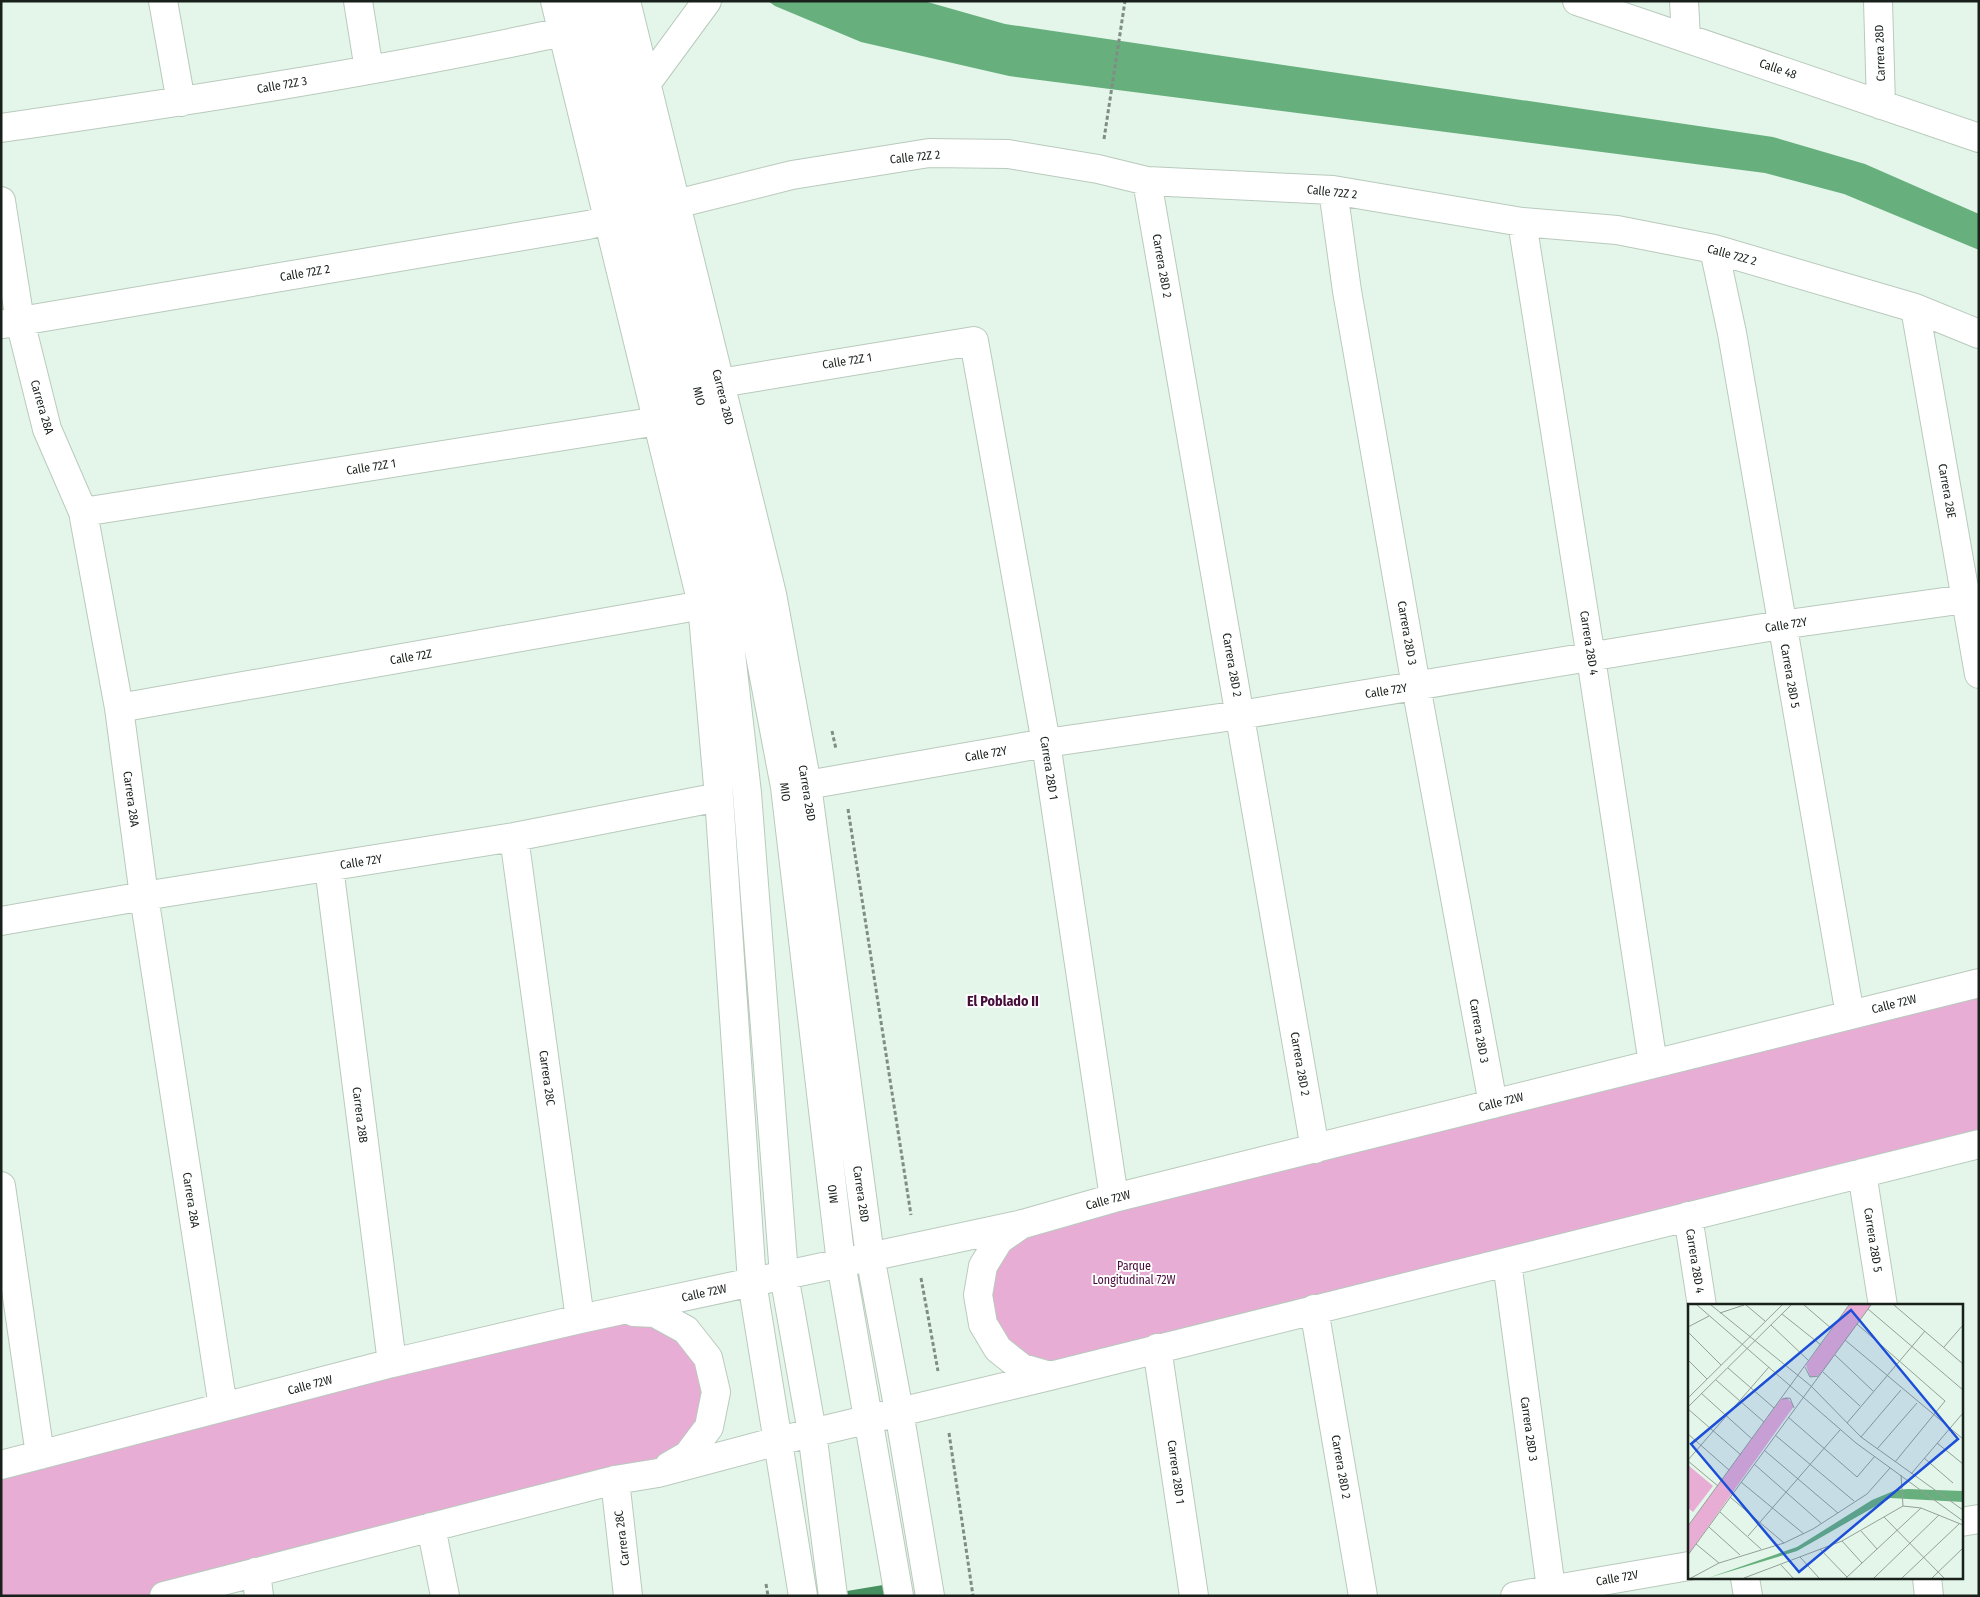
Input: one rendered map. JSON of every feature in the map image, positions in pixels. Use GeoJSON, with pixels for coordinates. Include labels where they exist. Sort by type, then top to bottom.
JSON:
{"type":"FeatureCollection","features":[{"type":"Feature","properties":{"kind":"street"},"geometry":{"type":"LineString","coordinates":[[163,1],[182,102]]}},
{"type":"Feature","properties":{"kind":"street"},"geometry":{"type":"LineString","coordinates":[[358,1],[369,70]]}},
{"type":"Feature","properties":{"kind":"street"},"geometry":{"type":"LineString","coordinates":[[554,1],[702,604],[719,797],[752,1282],[803,1596]]}},
{"type":"Feature","properties":{"kind":"street","name":"MIO"},"geometry":{"type":"LineString","coordinates":[[578,1],[725,601],[747,793],[784,1275],[812,1432],[834,1596]]}},
{"type":"Feature","properties":{"kind":"street","name":"MIO"},"geometry":{"type":"LineString","coordinates":[[600,1],[749,598],[785,788],[841,1263],[899,1596]]}},
{"type":"Feature","properties":{"kind":"street","name":"Carrera 28D"},"geometry":{"type":"LineString","coordinates":[[626,1],[772,594],[807,785],[870,1256],[899,1411],[930,1596]]}},
{"type":"Feature","properties":{"kind":"street","name":"Calle 48"},"geometry":{"type":"LineString","coordinates":[[1577,1],[1979,138]]}},
{"type":"Feature","properties":{"kind":"street"},"geometry":{"type":"LineString","coordinates":[[1684,1],[1686,38]]}},
{"type":"Feature","properties":{"kind":"street","name":"Carrera 28D"},"geometry":{"type":"LineString","coordinates":[[1878,1],[1881,105]]}},
{"type":"Feature","properties":{"kind":"street"},"geometry":{"type":"LineString","coordinates":[[646,84],[700,10]]}},
{"type":"Feature","properties":{"kind":"street","name":"Calle 72Z 3"},"geometry":{"type":"LineString","coordinates":[[1,128],[182,102],[369,70],[562,32]]}},
{"type":"Feature","properties":{"kind":"street","name":"Calle 72Z 2"},"geometry":{"type":"LineString","coordinates":[[676,204],[792,175],[929,153],[1008,154],[1098,169],[1148,181],[1333,190],[1522,222],[1617,230],[1714,249],[1915,308],[1979,334]]}},
{"type":"Feature","properties":{"kind":"street","name":"Carrera 28D 2"},"geometry":{"type":"LineString","coordinates":[[1148,181],[1315,1149]]}},
{"type":"Feature","properties":{"kind":"street","name":"Carrera 28D 3"},"geometry":{"type":"LineString","coordinates":[[1333,190],[1347,291],[1416,686],[1493,1104]]}},
{"type":"Feature","properties":{"kind":"street","name":"Carrera 28A"},"geometry":{"type":"LineString","coordinates":[[1,201],[11,323],[47,429],[84,512],[119,708],[144,896],[223,1408]]}},
{"type":"Feature","properties":{"kind":"street","name":"Calle 72Z 2"},"geometry":{"type":"LineString","coordinates":[[11,323],[609,220]]}},
{"type":"Feature","properties":{"kind":"street","name":"Carrera 28D 4"},"geometry":{"type":"LineString","coordinates":[[1522,222],[1591,658],[1652,1064]]}},
{"type":"Feature","properties":{"kind":"street","name":"Carrera 28D 5"},"geometry":{"type":"LineString","coordinates":[[1714,249],[1732,333],[1850,1015]]}},
{"type":"Feature","properties":{"kind":"street","name":"Carrera 28E"},"geometry":{"type":"LineString","coordinates":[[1915,308],[1972,597],[1979,674]]}},
{"type":"Feature","properties":{"kind":"street","name":"Calle 72Z 1"},"geometry":{"type":"LineString","coordinates":[[720,383],[974,340]]}},
{"type":"Feature","properties":{"kind":"street","name":"Carrera 28D 1"},"geometry":{"type":"LineString","coordinates":[[974,340],[1046,743],[1114,1198]]}},
{"type":"Feature","properties":{"kind":"street","name":"Calle 72Z 1"},"geometry":{"type":"LineString","coordinates":[[84,512],[658,422]]}},
{"type":"Feature","properties":{"kind":"street","name":"Calle 72Y"},"geometry":{"type":"LineString","coordinates":[[807,785],[1046,743],[1240,715],[1781,625],[1972,597]]}},
{"type":"Feature","properties":{"kind":"street","name":"Calle 72Z"},"geometry":{"type":"LineString","coordinates":[[119,708],[702,604]]}},
{"type":"Feature","properties":{"kind":"street","name":"Calle 72Y"},"geometry":{"type":"LineString","coordinates":[[1,921],[144,896],[514,837],[719,797]]}},
{"type":"Feature","properties":{"kind":"street","name":"Carrera 28C"},"geometry":{"type":"LineString","coordinates":[[514,837],[580,1319]]}},
{"type":"Feature","properties":{"kind":"street","name":"Carrera 28B"},"geometry":{"type":"LineString","coordinates":[[329,868],[392,1363]]}},
{"type":"Feature","properties":{"kind":"street","name":"Calle 72W"},"geometry":{"type":"LineString","coordinates":[[1,1465],[392,1363],[580,1319],[1023,1224],[1114,1198],[1979,983]]}},
{"type":"Feature","properties":{"kind":"street","name":"Calle 72W"},"geometry":{"type":"LineString","coordinates":[[164,1596],[257,1584],[431,1528],[615,1480],[658,1473],[812,1432],[1050,1376],[1979,1144]]}},
{"type":"Feature","properties":{"kind":"street","name":"Carrera 28D 5"},"geometry":{"type":"LineString","coordinates":[[1862,1173],[1883,1304]]}},
{"type":"Feature","properties":{"kind":"street"},"geometry":{"type":"LineString","coordinates":[[1,1186],[40,1455]]}},
{"type":"Feature","properties":{"kind":"street","name":"Carrera 28D 4"},"geometry":{"type":"LineString","coordinates":[[1688,1216],[1702,1304]]}},
{"type":"Feature","properties":{"kind":"street","name":"Calle 72W"},"geometry":{"type":"LineString","coordinates":[[1023,1224],[999,1240],[983,1266],[978,1295],[983,1324],[998,1349],[1022,1368],[1050,1376]]}},
{"type":"Feature","properties":{"kind":"street","name":"Carrera 28D 3"},"geometry":{"type":"LineString","coordinates":[[1507,1262],[1552,1593]]}},
{"type":"Feature","properties":{"kind":"street","name":"Carrera 28D 2"},"geometry":{"type":"LineString","coordinates":[[1314,1309],[1363,1596]]}},
{"type":"Feature","properties":{"kind":"street","name":"Calle 72W"},"geometry":{"type":"LineString","coordinates":[[620,1311],[655,1313],[686,1330],[708,1358],[716,1392],[709,1427],[688,1455],[658,1473]]}},
{"type":"Feature","properties":{"kind":"street","name":"Carrera 28D 1"},"geometry":{"type":"LineString","coordinates":[[1157,1348],[1194,1596]]}},
{"type":"Feature","properties":{"kind":"street","name":"Carrera 28C"},"geometry":{"type":"LineString","coordinates":[[615,1480],[628,1596]]}},
{"type":"Feature","properties":{"kind":"street"},"geometry":{"type":"LineString","coordinates":[[1962,1522],[1979,1519]]}},
{"type":"Feature","properties":{"kind":"street"},"geometry":{"type":"LineString","coordinates":[[431,1528],[446,1596]]}},
{"type":"Feature","properties":{"kind":"street","name":"Calle 72V"},"geometry":{"type":"LineString","coordinates":[[1515,1596],[1552,1593],[1688,1566]]}},
{"type":"Feature","properties":{"kind":"street"},"geometry":{"type":"LineString","coordinates":[[1745,1580],[1748,1596]]}},
{"type":"Feature","properties":{"kind":"street"},"geometry":{"type":"LineString","coordinates":[[1927,1580],[1930,1596]]}},
{"type":"Feature","properties":{"kind":"path"},"geometry":{"type":"LineString","coordinates":[[1110,107],[1125,1]]}},
{"type":"Feature","properties":{"kind":"green space","name":"Parque Longitudinal 72W"},"geometry":{"type":"Polygon","coordinates":[[[1979,983],[1979,1144],[1050,1376],[998,1349],[983,1266],[999,1240],[1979,983]]]}},
{"type":"Feature","properties":{"kind":"green space"},"geometry":{"type":"Polygon","coordinates":[[[620,1311],[686,1330],[716,1392],[688,1455],[164,1596],[1,1596],[1,1465],[620,1311]]]}},
{"type":"Feature","properties":{"kind":"shaded area"},"geometry":{"type":"Polygon","coordinates":[[[768,1],[924,1],[1005,24],[1773,137],[1865,164],[1979,214],[1979,250],[1844,194],[1765,173],[1009,76],[861,42],[775,6],[768,1]]]}},
{"type":"Feature","properties":{"kind":"building"},"geometry":{"type":"Polygon","coordinates":[[[883,1585],[885,1596],[848,1596],[847,1591],[883,1585]]]}},
{"type":"Feature","properties":{"kind":"district","name":"El Poblado II"},"geometry":{"type":"Point","coordinates":[1003,1001]}}]}
